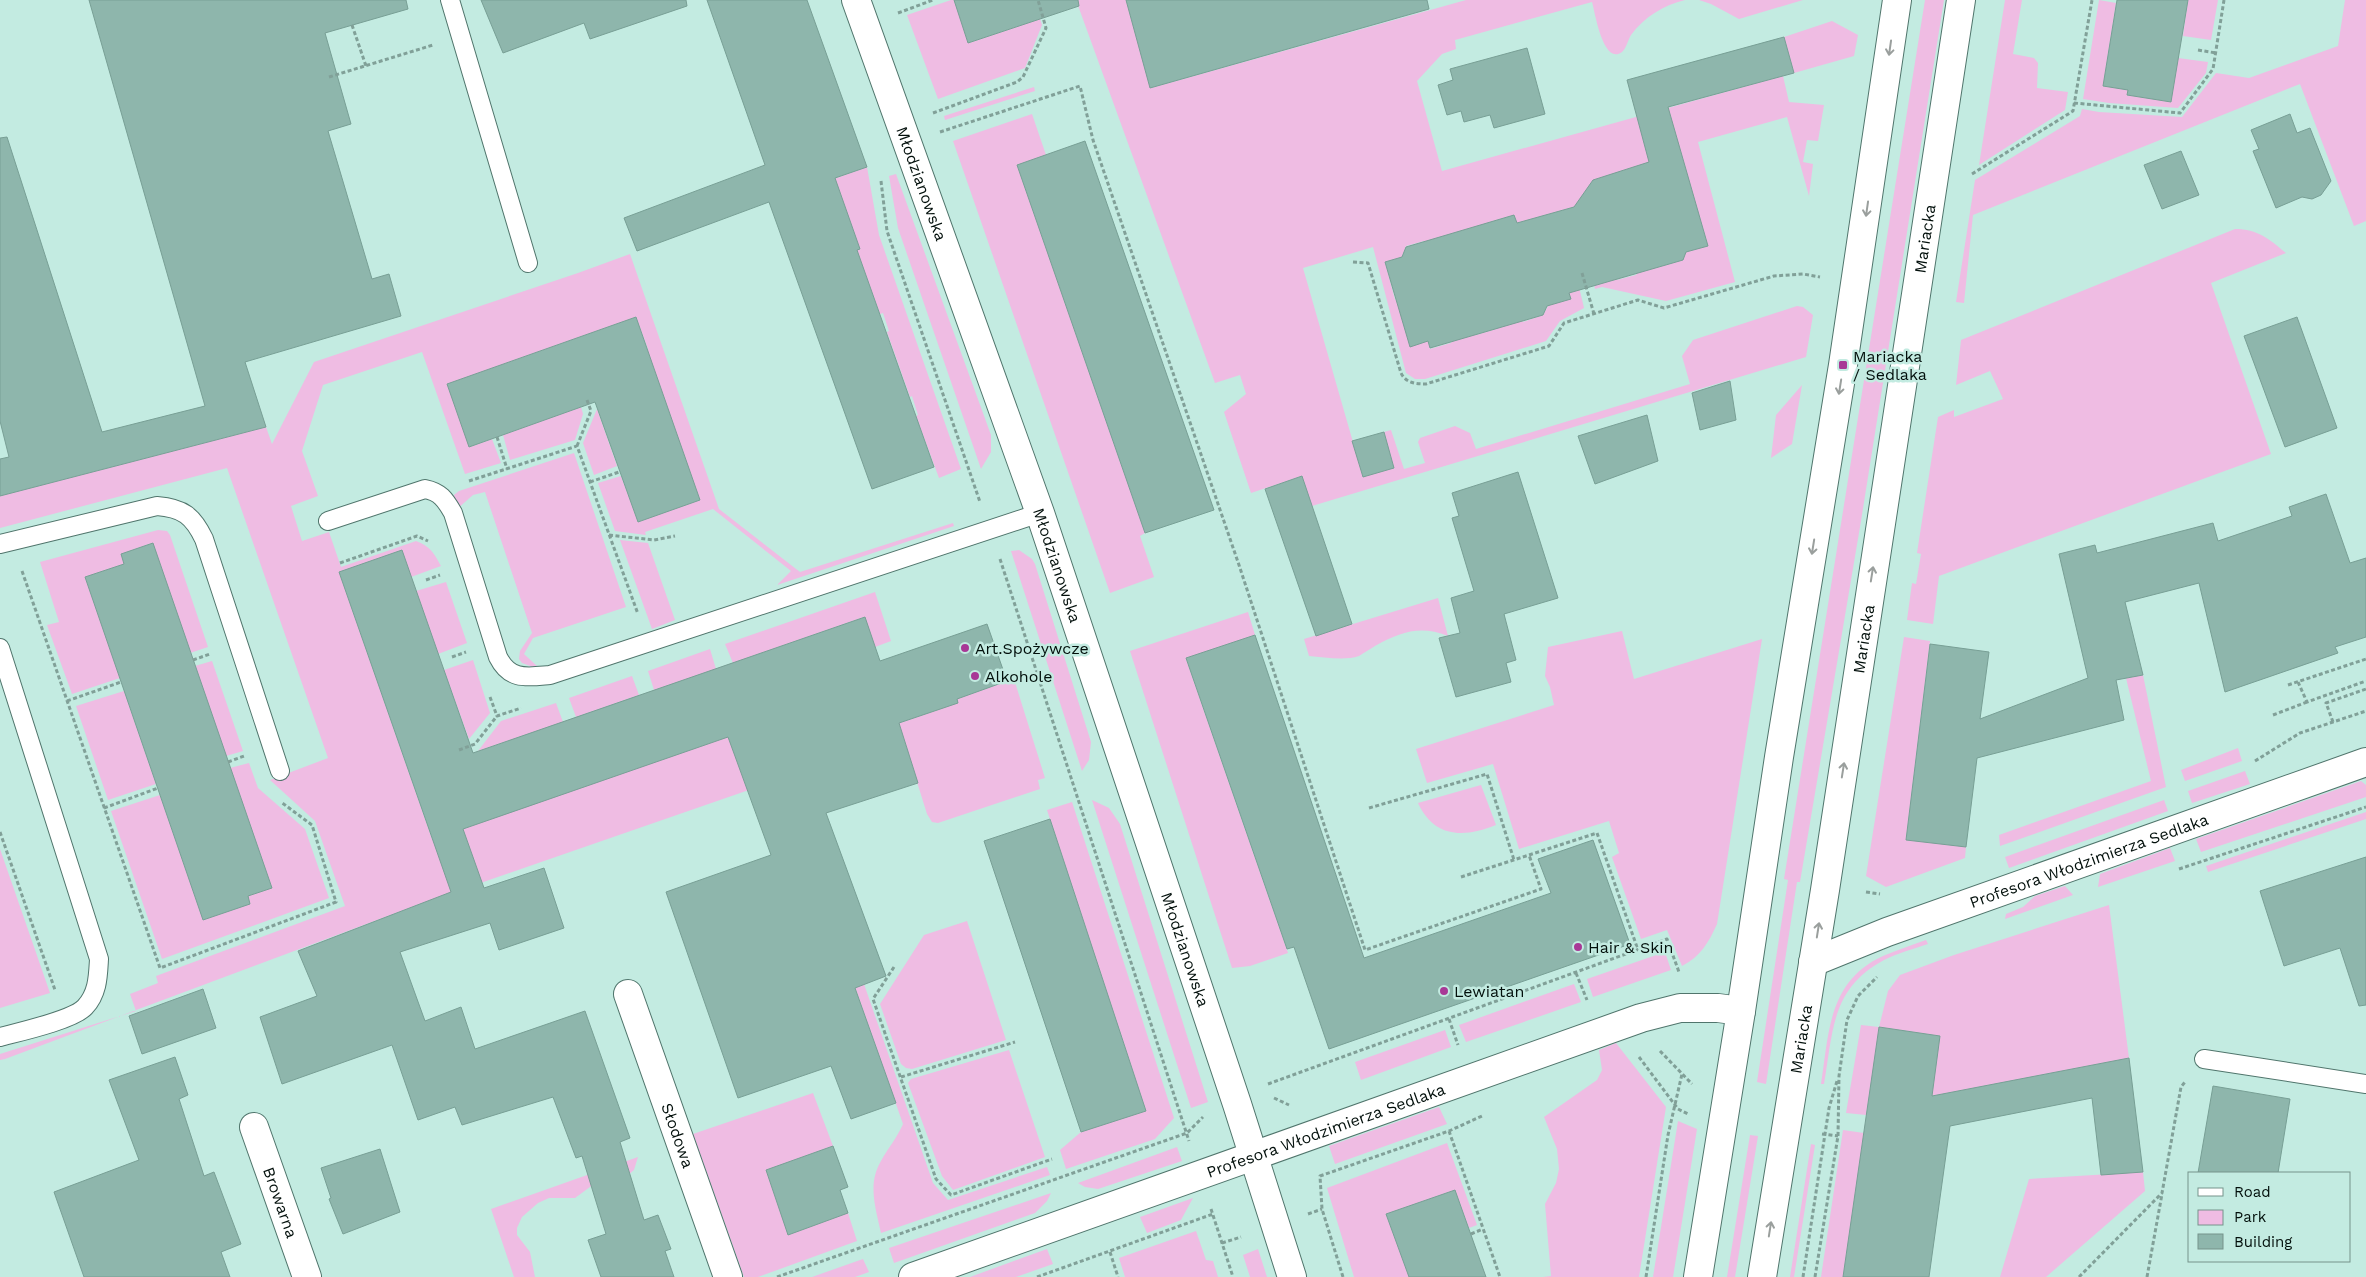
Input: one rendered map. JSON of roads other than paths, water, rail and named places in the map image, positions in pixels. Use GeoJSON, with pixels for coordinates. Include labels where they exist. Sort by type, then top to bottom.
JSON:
{"type":"FeatureCollection","features":[{"type":"Feature","properties":{"kind":"street","name":"Młodzianowska"},"geometry":{"type":"LineString","coordinates":[[856,0],[1040,513],[1237,1104],[1292,1277]]}},
{"type":"Feature","properties":{"kind":"street"},"geometry":{"type":"LineString","coordinates":[[1698,1277],[1741,1011],[1780,748],[1847,338],[1897,0]]}},
{"type":"Feature","properties":{"kind":"street","name":"Mariacka"},"geometry":{"type":"LineString","coordinates":[[1762,1277],[1813,962],[1961,0]]}},
{"type":"Feature","properties":{"kind":"street","name":"Profesora Włodzimierza Sedlaka"},"geometry":{"type":"LineString","coordinates":[[1813,962],[1887,932],[2366,762]]}},
{"type":"Feature","properties":{"kind":"street","name":"Słodowa"},"geometry":{"type":"LineString","coordinates":[[628,994],[728,1277]]}},
{"type":"Feature","properties":{"kind":"street","name":"Profesora Włodzimierza Sedlaka"},"geometry":{"type":"LineString","coordinates":[[914,1277],[1641,1018],[1680,1008],[1718,1008],[1741,1011]]}},
{"type":"Feature","properties":{"kind":"street","name":"Browarna"},"geometry":{"type":"LineString","coordinates":[[254,1127],[307,1277]]}},
{"type":"Feature","properties":{"kind":"lane"},"geometry":{"type":"LineString","coordinates":[[450,0],[528,263]]}},
{"type":"Feature","properties":{"kind":"lane"},"geometry":{"type":"LineString","coordinates":[[328,520],[424,489],[437,492],[446,500],[453,513],[503,668],[511,674],[521,676],[550,674],[989,528],[1040,513]]}},
{"type":"Feature","properties":{"kind":"lane"},"geometry":{"type":"LineString","coordinates":[[0,544],[157,506],[174,507],[188,515],[198,526],[204,539],[280,771]]}},
{"type":"Feature","properties":{"kind":"lane"},"geometry":{"type":"LineString","coordinates":[[0,648],[98,958],[97,983],[85,1007],[76,1013],[41,1026],[0,1037]]}},
{"type":"Feature","properties":{"kind":"lane"},"geometry":{"type":"LineString","coordinates":[[2204,1059],[2366,1084]]}},
{"type":"Feature","properties":{"kind":"place","name":"Mariacka / Sedlaka"},"geometry":{"type":"Point","coordinates":[1843,365]}},
{"type":"Feature","properties":{"kind":"place","name":"Art.Spożywcze"},"geometry":{"type":"Point","coordinates":[965,648]}},
{"type":"Feature","properties":{"kind":"place","name":"Alkohole"},"geometry":{"type":"Point","coordinates":[975,676]}},
{"type":"Feature","properties":{"kind":"place","name":"Hair & Skin"},"geometry":{"type":"Point","coordinates":[1578,947]}},
{"type":"Feature","properties":{"kind":"place","name":"Lewiatan"},"geometry":{"type":"Point","coordinates":[1444,991]}}]}
